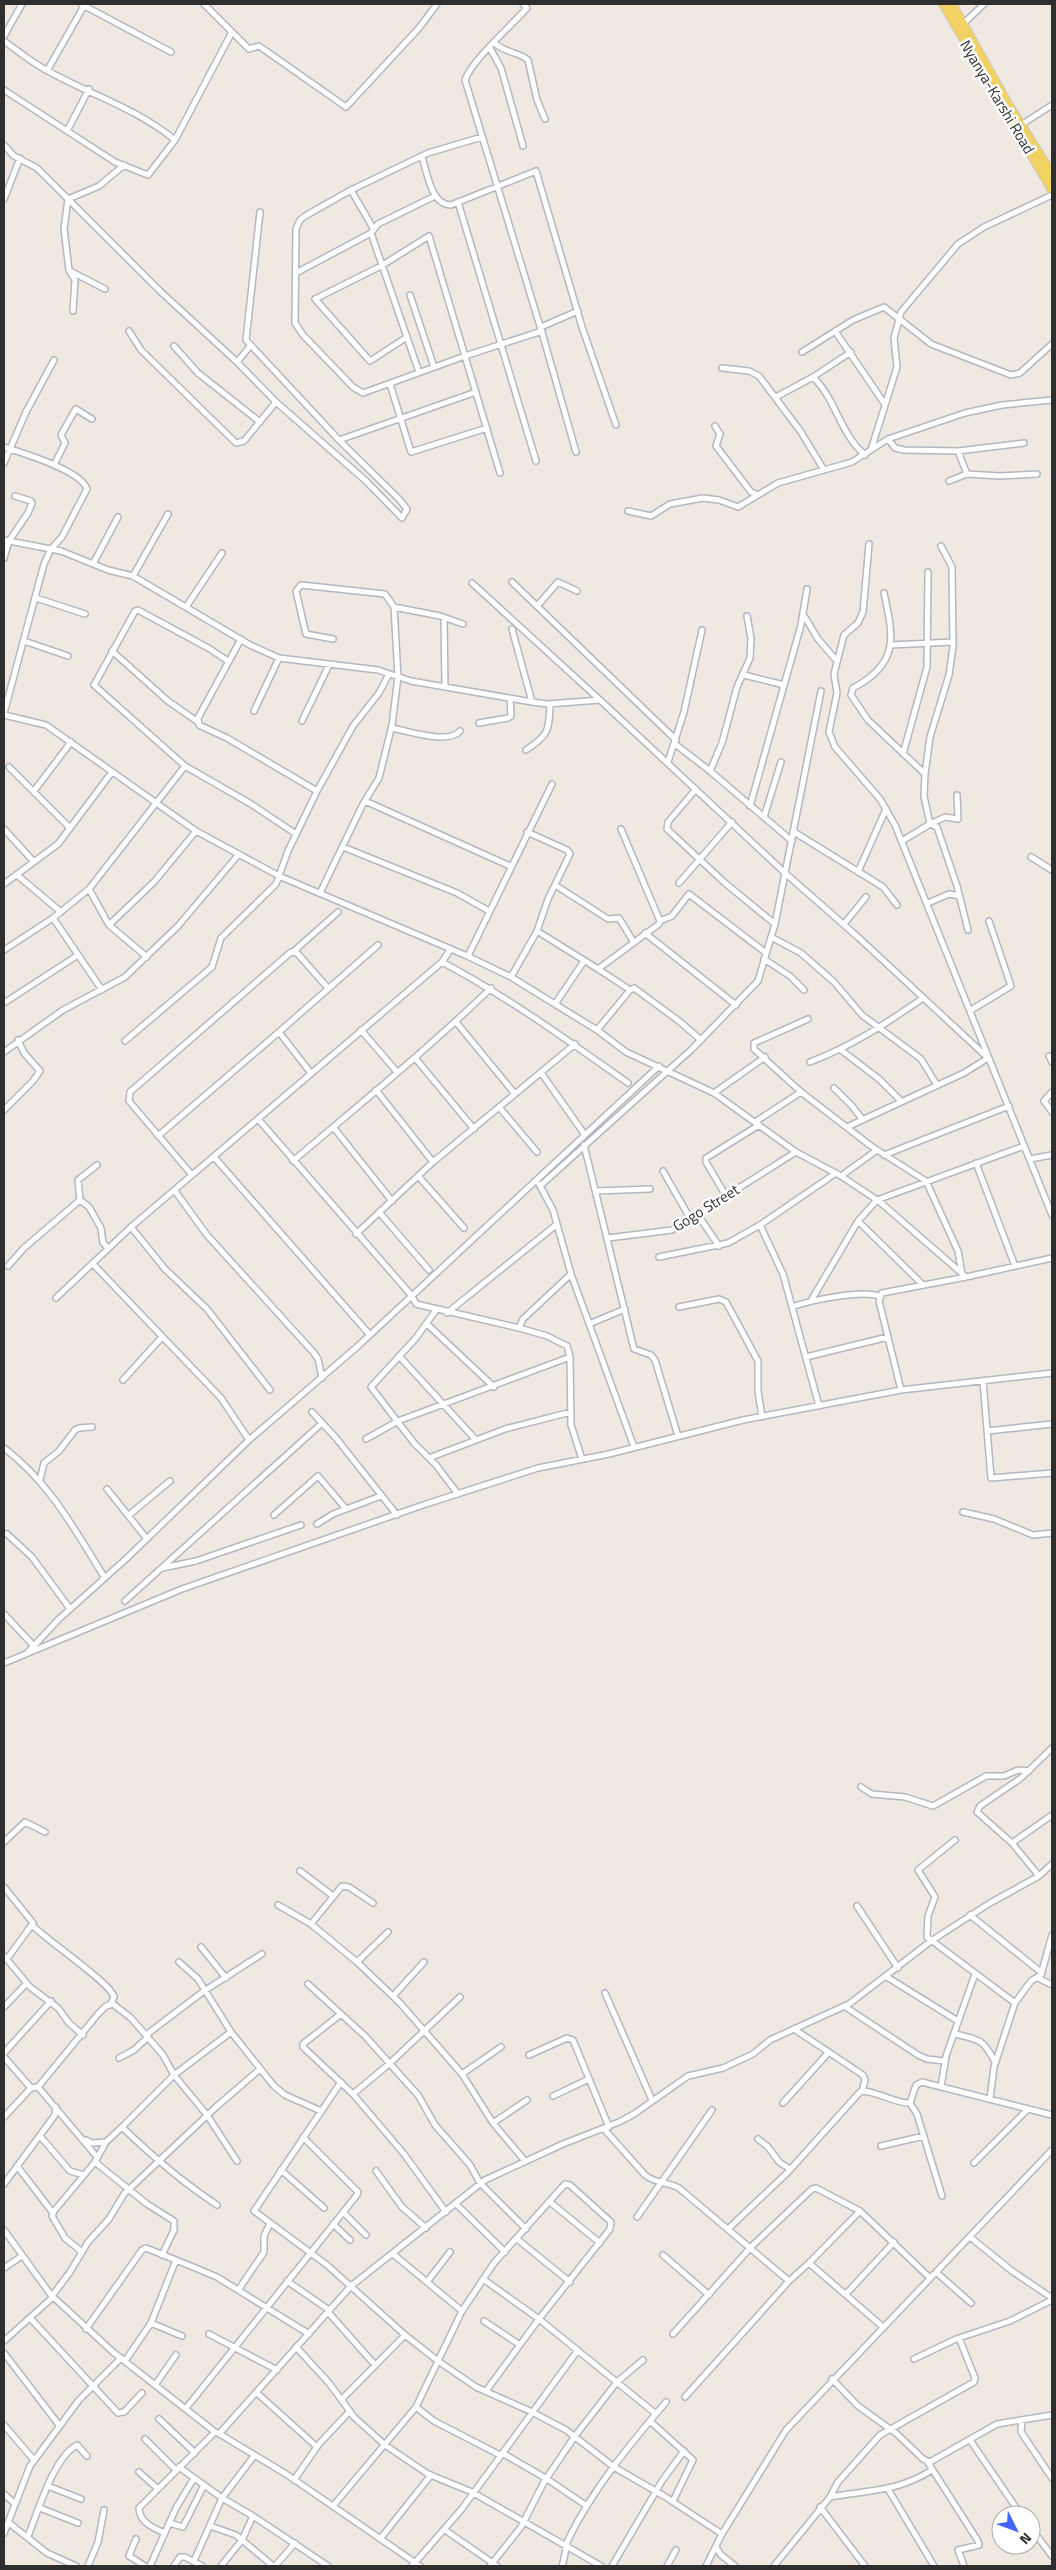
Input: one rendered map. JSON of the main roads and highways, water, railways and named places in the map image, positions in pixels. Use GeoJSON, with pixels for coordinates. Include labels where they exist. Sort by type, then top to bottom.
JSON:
{"type":"FeatureCollection","features":[{"type":"Feature","properties":{"kind":"main road","name":"Nyanya-Karshi Road"},"geometry":{"type":"LineString","coordinates":[[943,4],[1036,155],[1052,174]]}},
{"type":"Feature","properties":{"kind":"main road","name":"Nyanya-Karshi Road"},"geometry":{"type":"LineString","coordinates":[[952,4],[1021,125],[1052,190]]}}]}
